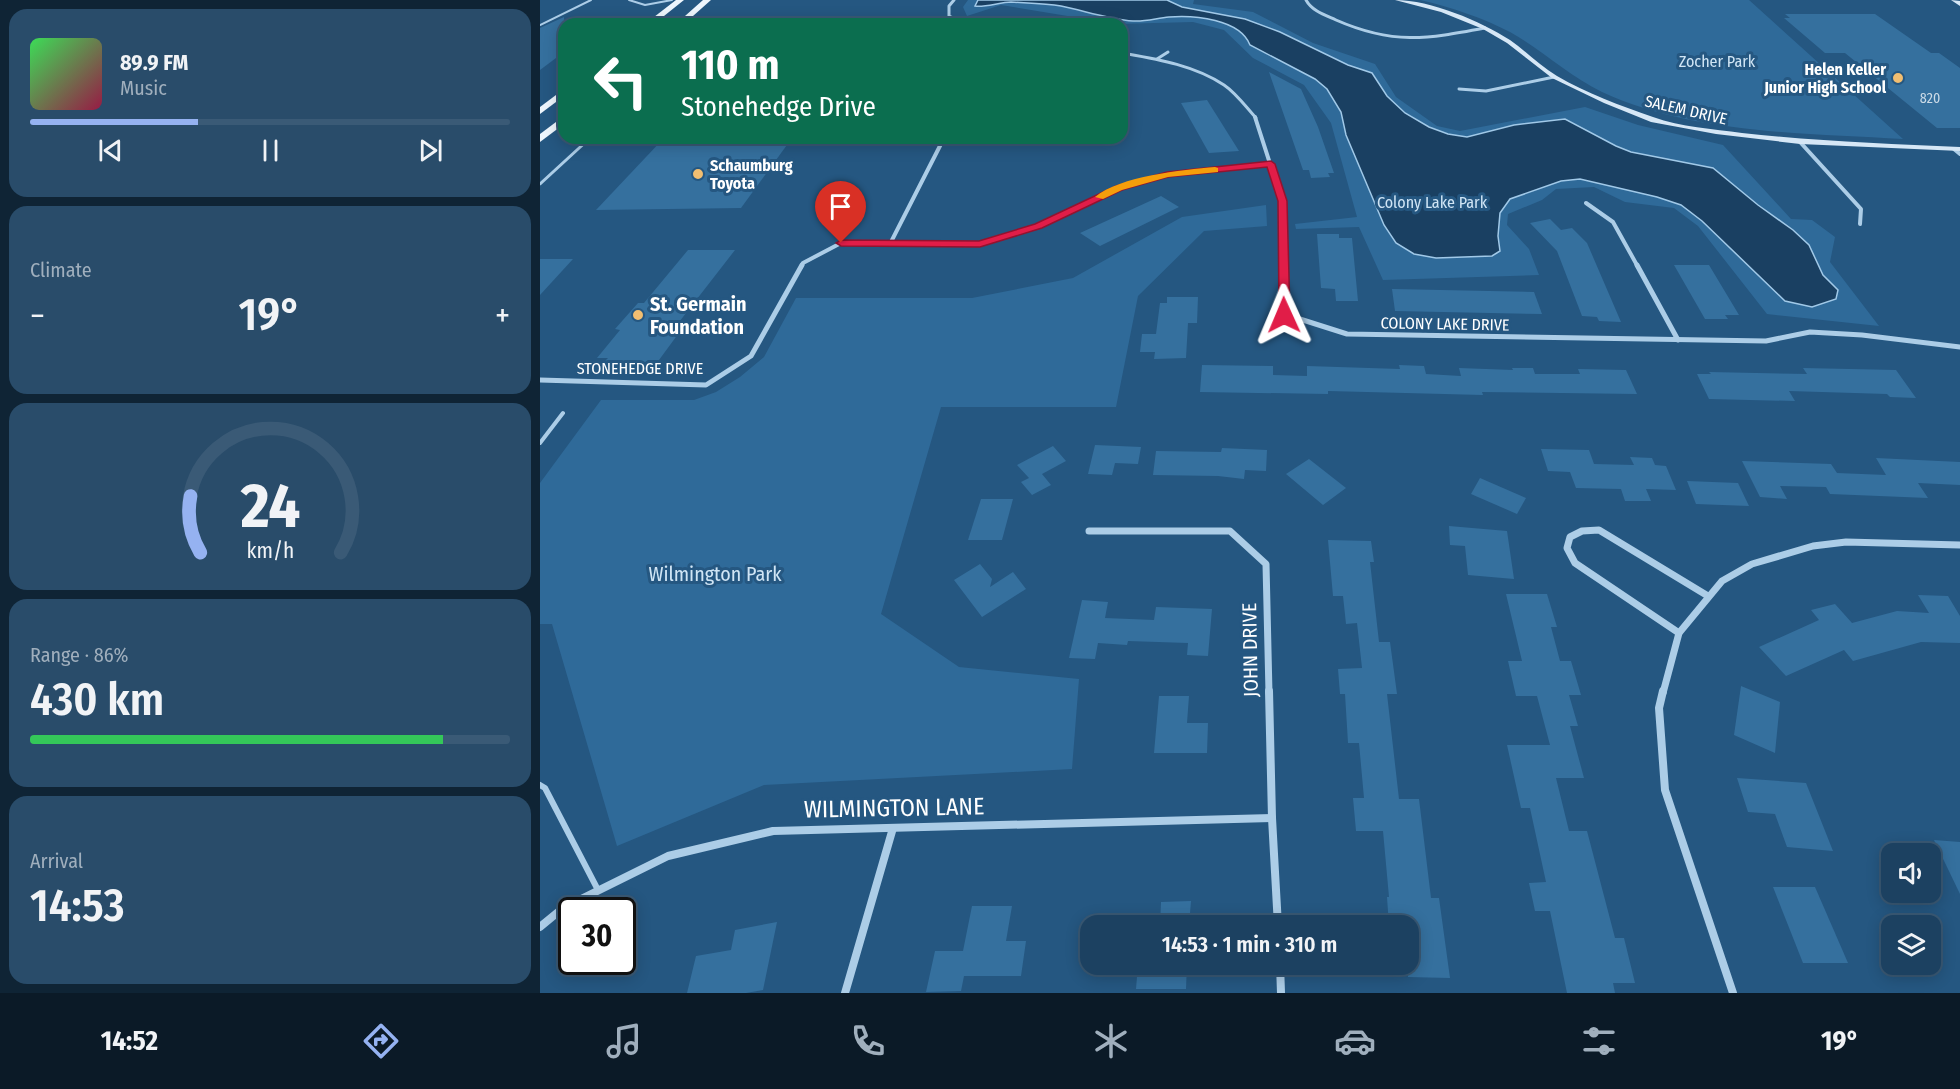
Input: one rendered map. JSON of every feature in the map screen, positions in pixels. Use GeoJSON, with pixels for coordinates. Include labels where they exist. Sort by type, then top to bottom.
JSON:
{"type":"FeatureCollection","features":[{"type":"Feature","properties":{"kind":"main road"},"geometry":{"type":"LineString","coordinates":[[657,18],[680,0]]}},
{"type":"Feature","properties":{"kind":"main road"},"geometry":{"type":"LineString","coordinates":[[687,18],[707,0]]}},
{"type":"Feature","properties":{"kind":"main road"},"geometry":{"type":"LineString","coordinates":[[540,111],[558,97]]}},
{"type":"Feature","properties":{"kind":"main road"},"geometry":{"type":"LineString","coordinates":[[540,139],[558,129]]}},
{"type":"Feature","properties":{"kind":"street"},"geometry":{"type":"LineString","coordinates":[[954,0],[949,6],[950,16],[954,18]]}},
{"type":"Feature","properties":{"kind":"street"},"geometry":{"type":"LineString","coordinates":[[1306,0],[1311,8],[1335,20],[1358,31],[1383,38],[1421,39],[1485,28]]}},
{"type":"Feature","properties":{"kind":"street","name":"SALEM DRIVE"},"geometry":{"type":"LineString","coordinates":[[1398,0],[1443,11],[1485,28],[1509,42],[1554,77],[1606,102],[1654,120],[1716,132],[1800,142],[1958,151]]}},
{"type":"Feature","properties":{"kind":"street"},"geometry":{"type":"LineString","coordinates":[[1954,0],[1960,4]]}},
{"type":"Feature","properties":{"kind":"street"},"geometry":{"type":"LineString","coordinates":[[1157,59],[1168,52]]}},
{"type":"Feature","properties":{"kind":"street","name":"COLONY LAKE DRIVE"},"geometry":{"type":"LineString","coordinates":[[1128,54],[1157,59],[1206,75],[1226,86],[1256,118],[1282,201],[1284,315],[1347,334],[1766,341],[1810,332],[1862,335],[1960,347]]}},
{"type":"Feature","properties":{"kind":"street"},"geometry":{"type":"LineString","coordinates":[[1459,89],[1486,90],[1554,77]]}},
{"type":"Feature","properties":{"kind":"street"},"geometry":{"type":"LineString","coordinates":[[1800,142],[1861,210],[1860,224]]}},
{"type":"Feature","properties":{"kind":"street"},"geometry":{"type":"LineString","coordinates":[[891,242],[941,144]]}},
{"type":"Feature","properties":{"kind":"street","name":"STONEHEDGE DRIVE"},"geometry":{"type":"LineString","coordinates":[[540,380],[706,385],[751,356],[803,263],[841,243],[980,244],[1038,226],[1119,188],[1167,175],[1271,164]]}},
{"type":"Feature","properties":{"kind":"street"},"geometry":{"type":"LineString","coordinates":[[1586,203],[1613,222],[1678,340]]}},
{"type":"Feature","properties":{"kind":"street"},"geometry":{"type":"LineString","coordinates":[[1679,633],[1575,563],[1568,555],[1567,544],[1572,534],[1578,531],[1599,530],[1708,596]]}},
{"type":"Feature","properties":{"kind":"street","name":"JOHN DRIVE"},"geometry":{"type":"LineString","coordinates":[[1089,531],[1230,531],[1266,564],[1272,818],[1277,915]]}},
{"type":"Feature","properties":{"kind":"street"},"geometry":{"type":"LineString","coordinates":[[1733,993],[1665,790],[1659,708],[1679,633],[1722,581],[1752,564],[1774,556],[1813,546],[1846,542],[1960,545]]}},
{"type":"Feature","properties":{"kind":"street","name":"WILMINGTON LANE"},"geometry":{"type":"LineString","coordinates":[[540,927],[563,908],[668,856],[773,831],[1272,818]]}},
{"type":"Feature","properties":{"kind":"street"},"geometry":{"type":"LineString","coordinates":[[845,993],[893,828]]}},
{"type":"Feature","properties":{"kind":"street"},"geometry":{"type":"LineString","coordinates":[[1280,975],[1281,993]]}},
{"type":"Feature","properties":{"kind":"lane"},"geometry":{"type":"LineString","coordinates":[[540,25],[591,0]]}},
{"type":"Feature","properties":{"kind":"lane"},"geometry":{"type":"LineString","coordinates":[[629,0],[635,4],[656,4],[672,0]]}},
{"type":"Feature","properties":{"kind":"lane"},"geometry":{"type":"LineString","coordinates":[[643,4],[649,0]]}},
{"type":"Feature","properties":{"kind":"lane"},"geometry":{"type":"LineString","coordinates":[[656,4],[665,12]]}},
{"type":"Feature","properties":{"kind":"lane"},"geometry":{"type":"LineString","coordinates":[[540,184],[583,144]]}},
{"type":"Feature","properties":{"kind":"lane"},"geometry":{"type":"LineString","coordinates":[[540,443],[562,413]]}},
{"type":"Feature","properties":{"kind":"lane"},"geometry":{"type":"LineString","coordinates":[[540,785],[545,788],[599,890]]}},
{"type":"Feature","properties":{"kind":"green space","name":"Colony Lake Park"},"geometry":{"type":"Polygon","coordinates":[[[968,0],[1194,0],[1193,4],[1253,12],[1313,43],[1375,64],[1396,97],[1437,126],[1460,131],[1585,107],[1638,125],[1723,145],[1791,219],[1812,220],[1835,237],[1830,262],[1879,326],[1767,314],[1698,226],[1674,208],[1625,202],[1594,187],[1556,189],[1542,200],[1508,214],[1507,225],[1529,249],[1539,275],[1383,280],[1359,227],[1296,229],[1295,224],[1357,217],[1331,123],[1304,85],[1253,58],[1224,30],[1193,22],[1128,24],[1128,18],[1080,18],[1001,5],[967,16],[963,7],[968,0]]]}},
{"type":"Feature","properties":{"kind":"green space","name":"Zocher Park"},"geometry":{"type":"Polygon","coordinates":[[[1420,0],[1749,0],[1903,139],[1750,129],[1711,124],[1637,106],[1590,86],[1522,39],[1500,27],[1466,13],[1420,0]]]}},
{"type":"Feature","properties":{"kind":"green space","name":"Wilmington Park"},"geometry":{"type":"Polygon","coordinates":[[[1266,205],[1267,226],[1204,231],[1138,296],[1116,407],[941,407],[881,614],[959,667],[1079,679],[1072,769],[764,785],[617,846],[552,624],[540,624],[540,483],[601,400],[694,400],[716,392],[740,377],[764,357],[796,298],[972,298],[1073,278],[1182,217],[1266,205]]]}},
{"type":"Feature","properties":{"kind":"shaded area","name":"Colony Lake Park"},"geometry":{"type":"Polygon","coordinates":[[[978,0],[1167,0],[1182,7],[1245,19],[1280,32],[1348,65],[1372,73],[1387,96],[1405,113],[1429,127],[1448,134],[1467,137],[1514,125],[1565,119],[1631,152],[1713,168],[1809,245],[1823,275],[1838,290],[1836,299],[1812,307],[1785,301],[1702,221],[1681,205],[1580,179],[1561,181],[1510,199],[1500,213],[1498,236],[1500,251],[1492,256],[1436,258],[1414,254],[1396,243],[1384,225],[1346,135],[1341,112],[1327,89],[1315,79],[1250,45],[1237,29],[1203,18],[1179,17],[1133,21],[1128,20],[1128,18],[1111,18],[1049,4],[1011,2],[975,6],[978,0]]]}},
{"type":"Feature","properties":{"kind":"building"},"geometry":{"type":"Polygon","coordinates":[[[1785,14],[1875,14],[1931,53],[1939,53],[1960,68],[1960,128],[1937,128],[1845,53],[1825,53],[1784,18],[1790,18],[1785,14]]]}},
{"type":"Feature","properties":{"kind":"building"},"geometry":{"type":"Polygon","coordinates":[[[558,20],[558,56],[540,70],[540,28],[558,20]]]}},
{"type":"Feature","properties":{"kind":"building"},"geometry":{"type":"Polygon","coordinates":[[[1269,72],[1301,89],[1318,127],[1334,173],[1328,173],[1330,177],[1311,178],[1309,170],[1303,170],[1269,72]]]}},
{"type":"Feature","properties":{"kind":"building"},"geometry":{"type":"Polygon","coordinates":[[[1207,100],[1239,151],[1209,153],[1181,103],[1207,100]]]}},
{"type":"Feature","properties":{"kind":"building","name":"Schaumburg Toyota"},"geometry":{"type":"Polygon","coordinates":[[[658,144],[788,144],[741,208],[596,210],[658,144]]]}},
{"type":"Feature","properties":{"kind":"building"},"geometry":{"type":"Polygon","coordinates":[[[1161,196],[1179,207],[1100,246],[1080,233],[1161,196]]]}},
{"type":"Feature","properties":{"kind":"building"},"geometry":{"type":"Polygon","coordinates":[[[1550,219],[1561,230],[1572,228],[1587,243],[1621,322],[1599,321],[1597,317],[1582,316],[1557,251],[1530,223],[1550,219]]]}},
{"type":"Feature","properties":{"kind":"building"},"geometry":{"type":"Polygon","coordinates":[[[1317,234],[1339,234],[1339,238],[1352,238],[1358,301],[1336,301],[1335,289],[1321,288],[1317,234]]]}},
{"type":"Feature","properties":{"kind":"building","name":"St. Germain Foundation"},"geometry":{"type":"Polygon","coordinates":[[[688,250],[735,250],[676,326],[684,326],[659,360],[648,360],[645,363],[604,362],[608,358],[597,358],[620,330],[615,329],[638,303],[644,303],[688,250]]]}},
{"type":"Feature","properties":{"kind":"building"},"geometry":{"type":"Polygon","coordinates":[[[540,259],[573,259],[540,295],[540,259]]]}},
{"type":"Feature","properties":{"kind":"building"},"geometry":{"type":"Polygon","coordinates":[[[1674,265],[1709,265],[1739,315],[1725,315],[1728,319],[1705,319],[1674,265]]]}},
{"type":"Feature","properties":{"kind":"building"},"geometry":{"type":"Polygon","coordinates":[[[1392,289],[1534,292],[1542,314],[1395,311],[1392,289]]]}},
{"type":"Feature","properties":{"kind":"building"},"geometry":{"type":"Polygon","coordinates":[[[1167,297],[1198,297],[1197,323],[1188,323],[1186,358],[1154,359],[1155,352],[1140,352],[1142,334],[1156,334],[1160,303],[1167,303],[1167,297]]]}},
{"type":"Feature","properties":{"kind":"building"},"geometry":{"type":"Polygon","coordinates":[[[1202,365],[1273,366],[1273,375],[1307,376],[1307,366],[1400,369],[1399,365],[1424,366],[1426,374],[1461,376],[1459,368],[1513,370],[1512,368],[1533,368],[1535,374],[1580,374],[1578,369],[1626,370],[1637,394],[1200,392],[1202,365]]]}},
{"type":"Feature","properties":{"kind":"building"},"geometry":{"type":"Polygon","coordinates":[[[1803,368],[1896,370],[1916,398],[1890,397],[1887,394],[1789,391],[1795,401],[1709,399],[1697,374],[1711,374],[1709,372],[1807,374],[1803,368]]]}},
{"type":"Feature","properties":{"kind":"building"},"geometry":{"type":"Polygon","coordinates":[[[1095,445],[1141,447],[1138,464],[1115,463],[1112,475],[1088,474],[1095,445]]]}},
{"type":"Feature","properties":{"kind":"building"},"geometry":{"type":"Polygon","coordinates":[[[1053,446],[1066,461],[1042,474],[1051,485],[1032,495],[1021,482],[1029,478],[1017,465],[1053,446]]]}},
{"type":"Feature","properties":{"kind":"building"},"geometry":{"type":"Polygon","coordinates":[[[1222,448],[1267,450],[1266,471],[1245,470],[1244,479],[1218,476],[1153,475],[1156,451],[1221,452],[1222,448]]]}},
{"type":"Feature","properties":{"kind":"building"},"geometry":{"type":"Polygon","coordinates":[[[1541,449],[1589,450],[1594,464],[1634,465],[1630,457],[1652,458],[1655,465],[1666,466],[1676,490],[1646,489],[1651,501],[1625,501],[1621,489],[1576,488],[1570,472],[1548,471],[1541,449]]]}},
{"type":"Feature","properties":{"kind":"building"},"geometry":{"type":"Polygon","coordinates":[[[1876,458],[1960,462],[1960,485],[1918,483],[1928,498],[1830,494],[1826,487],[1780,486],[1787,499],[1760,497],[1742,461],[1831,464],[1837,473],[1886,475],[1876,458]]]}},
{"type":"Feature","properties":{"kind":"building"},"geometry":{"type":"Polygon","coordinates":[[[1309,459],[1346,488],[1323,505],[1286,474],[1309,459]]]}},
{"type":"Feature","properties":{"kind":"building"},"geometry":{"type":"Polygon","coordinates":[[[1480,478],[1526,498],[1517,514],[1471,494],[1480,478]]]}},
{"type":"Feature","properties":{"kind":"building"},"geometry":{"type":"Polygon","coordinates":[[[1687,481],[1738,483],[1749,506],[1696,504],[1687,481]]]}},
{"type":"Feature","properties":{"kind":"building"},"geometry":{"type":"Polygon","coordinates":[[[981,499],[1013,499],[1002,540],[968,540],[981,499]]]}},
{"type":"Feature","properties":{"kind":"building"},"geometry":{"type":"Polygon","coordinates":[[[1449,526],[1507,531],[1514,579],[1468,575],[1465,546],[1450,545],[1449,526]]]}},
{"type":"Feature","properties":{"kind":"building"},"geometry":{"type":"Polygon","coordinates":[[[1328,540],[1371,541],[1374,562],[1370,562],[1379,642],[1390,642],[1397,694],[1387,694],[1399,799],[1419,799],[1431,898],[1439,898],[1450,978],[1408,977],[1408,975],[1419,975],[1419,915],[1388,915],[1387,897],[1389,897],[1383,831],[1356,831],[1353,798],[1364,798],[1359,743],[1348,743],[1345,694],[1340,694],[1338,669],[1362,668],[1357,623],[1346,624],[1343,596],[1333,596],[1328,540]]]}},
{"type":"Feature","properties":{"kind":"building"},"geometry":{"type":"Polygon","coordinates":[[[980,564],[992,579],[990,587],[1013,572],[1026,589],[982,617],[954,580],[980,564]]]}},
{"type":"Feature","properties":{"kind":"building"},"geometry":{"type":"Polygon","coordinates":[[[1506,594],[1547,594],[1557,627],[1551,627],[1560,661],[1571,661],[1581,695],[1569,695],[1578,726],[1570,726],[1584,778],[1556,778],[1569,831],[1587,831],[1615,938],[1624,938],[1635,983],[1613,983],[1615,993],[1567,993],[1550,911],[1535,911],[1529,883],[1546,882],[1530,808],[1521,808],[1507,745],[1550,745],[1537,696],[1516,696],[1508,661],[1522,661],[1506,594]]]}},
{"type":"Feature","properties":{"kind":"building"},"geometry":{"type":"Polygon","coordinates":[[[1918,595],[1948,596],[1960,616],[1960,643],[1921,642],[1853,661],[1844,650],[1786,676],[1759,647],[1819,620],[1811,610],[1835,604],[1852,623],[1897,611],[1929,613],[1918,595]]]}},
{"type":"Feature","properties":{"kind":"building"},"geometry":{"type":"Polygon","coordinates":[[[1082,600],[1108,602],[1105,618],[1154,620],[1156,607],[1212,609],[1208,656],[1187,655],[1188,643],[1128,641],[1127,645],[1098,643],[1095,659],[1069,658],[1082,600]]]}},
{"type":"Feature","properties":{"kind":"building"},"geometry":{"type":"Polygon","coordinates":[[[1741,686],[1780,702],[1775,753],[1734,735],[1741,686]]]}},
{"type":"Feature","properties":{"kind":"building"},"geometry":{"type":"Polygon","coordinates":[[[1159,696],[1189,696],[1187,723],[1208,723],[1207,753],[1154,753],[1159,696]]]}},
{"type":"Feature","properties":{"kind":"building"},"geometry":{"type":"Polygon","coordinates":[[[1737,778],[1806,783],[1833,851],[1787,847],[1775,814],[1748,812],[1737,778]]]}},
{"type":"Feature","properties":{"kind":"building"},"geometry":{"type":"Polygon","coordinates":[[[1934,840],[1960,842],[1960,894],[1941,855],[1941,843],[1935,843],[1934,840]]]}},
{"type":"Feature","properties":{"kind":"building"},"geometry":{"type":"Polygon","coordinates":[[[1773,887],[1815,887],[1848,963],[1803,963],[1773,887]]]}},
{"type":"Feature","properties":{"kind":"building"},"geometry":{"type":"Polygon","coordinates":[[[1191,901],[1190,915],[1160,915],[1161,902],[1191,901]]]}},
{"type":"Feature","properties":{"kind":"building"},"geometry":{"type":"Polygon","coordinates":[[[972,906],[1012,906],[1006,941],[1026,941],[1021,976],[964,976],[961,991],[926,992],[935,951],[963,951],[972,906]]]}},
{"type":"Feature","properties":{"kind":"building"},"geometry":{"type":"Polygon","coordinates":[[[777,922],[763,990],[746,993],[687,993],[696,956],[731,950],[735,930],[777,922]]]}},
{"type":"Feature","properties":{"kind":"building"},"geometry":{"type":"Polygon","coordinates":[[[1137,975],[1187,975],[1186,989],[1136,989],[1137,975]]]}},
{"type":"Feature","properties":{"kind":"slow traffic"},"geometry":{"type":"LineString","coordinates":[[1100,197],[1119,188],[1167,175],[1215,170]]}},
{"type":"Feature","properties":{"kind":"place","name":"Helen Keller Junior High School"},"geometry":{"type":"Point","coordinates":[1898,78]}},
{"type":"Feature","properties":{"kind":"place","name":"Schaumburg Toyota"},"geometry":{"type":"Point","coordinates":[698,174]}},
{"type":"Feature","properties":{"kind":"place","name":"St. Germain Foundation"},"geometry":{"type":"Point","coordinates":[638,315]}},
{"type":"Feature","properties":{"kind":"route"},"geometry":{"type":"LineString","coordinates":[[841,243],[980,244],[1038,226],[1119,188],[1167,175],[1271,164],[1282,201],[1284,315]]}}]}
